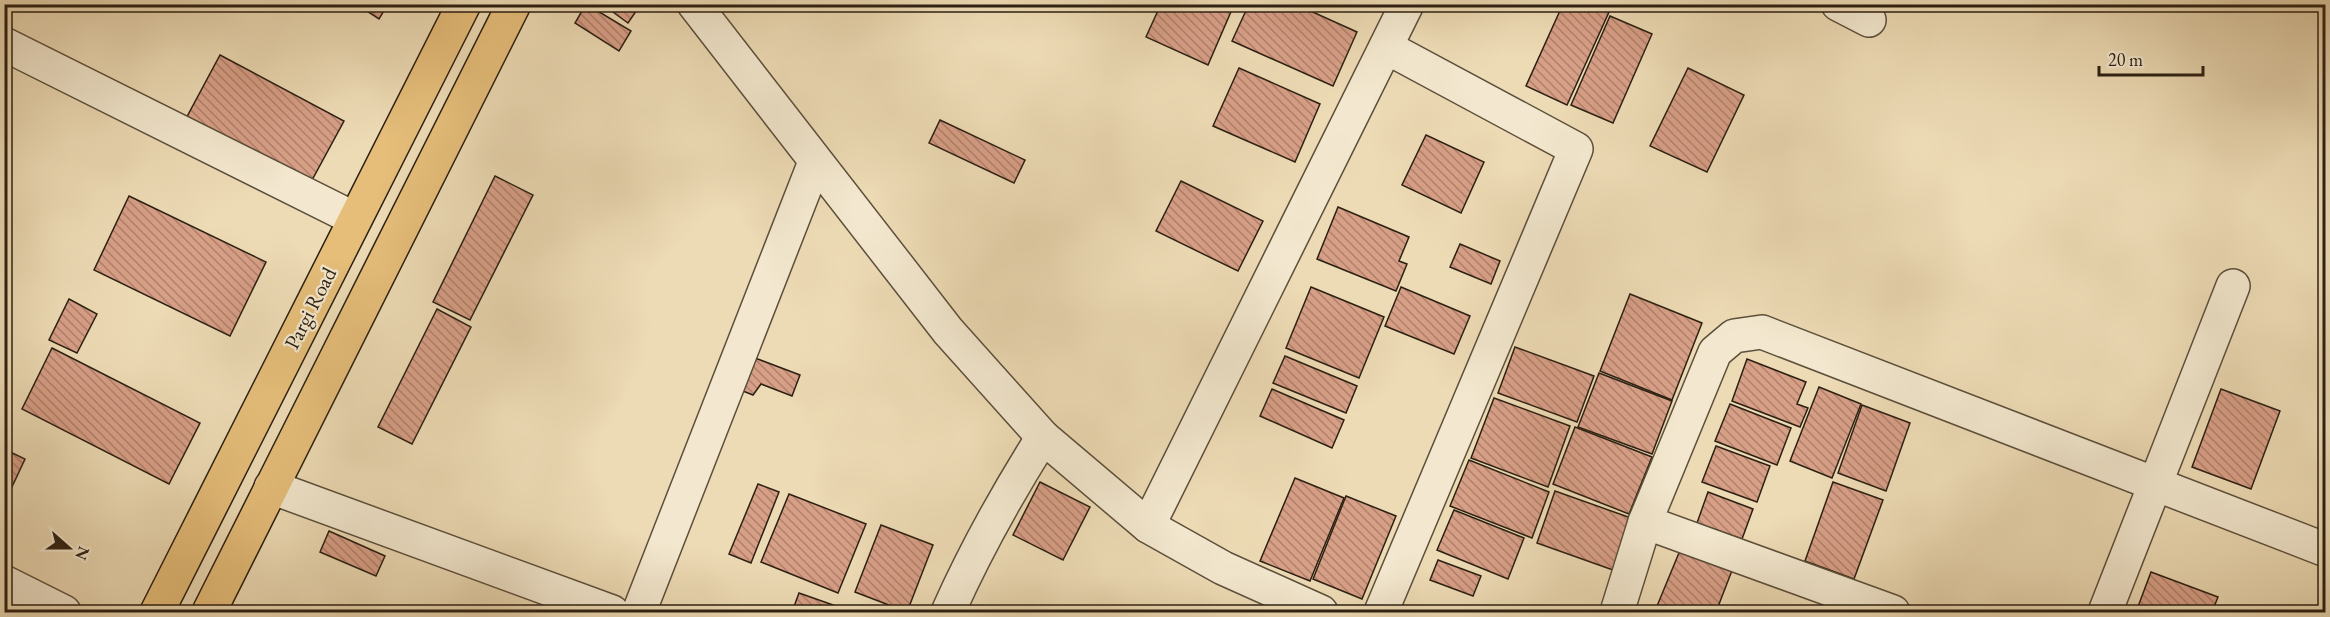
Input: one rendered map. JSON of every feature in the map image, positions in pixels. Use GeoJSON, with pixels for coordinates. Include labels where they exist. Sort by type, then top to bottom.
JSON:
{"type":"FeatureCollection","features":[{"type":"Feature","properties":{"kind":"main road","name":"Pargi Road"},"geometry":{"type":"LineString","coordinates":[[158,612],[464,4]]}},
{"type":"Feature","properties":{"kind":"main road"},"geometry":{"type":"LineString","coordinates":[[209,612],[514,4]]}},
{"type":"Feature","properties":{"kind":"street"},"geometry":{"type":"LineString","coordinates":[[694,4],[948,331],[1043,437],[1148,526],[1222,568],[1321,612]]}},
{"type":"Feature","properties":{"kind":"street"},"geometry":{"type":"LineString","coordinates":[[1148,526],[1407,4]]}},
{"type":"Feature","properties":{"kind":"street"},"geometry":{"type":"LineString","coordinates":[[1838,4],[1869,20]]}},
{"type":"Feature","properties":{"kind":"street"},"geometry":{"type":"LineString","coordinates":[[4,44],[355,219]]}},
{"type":"Feature","properties":{"kind":"street"},"geometry":{"type":"LineString","coordinates":[[1381,612],[1576,149],[1386,47]]}},
{"type":"Feature","properties":{"kind":"street"},"geometry":{"type":"LineString","coordinates":[[639,612],[815,162]]}},
{"type":"Feature","properties":{"kind":"street"},"geometry":{"type":"LineString","coordinates":[[2105,612],[2233,286]]}},
{"type":"Feature","properties":{"kind":"street"},"geometry":{"type":"LineString","coordinates":[[1617,612],[1645,522],[1715,352],[1734,336],[1762,332],[2325,550]]}},
{"type":"Feature","properties":{"kind":"street"},"geometry":{"type":"LineString","coordinates":[[948,612],[965,572],[1004,498],[1043,437]]}},
{"type":"Feature","properties":{"kind":"street"},"geometry":{"type":"LineString","coordinates":[[271,487],[612,612]]}},
{"type":"Feature","properties":{"kind":"street"},"geometry":{"type":"LineString","coordinates":[[1645,522],[1893,612]]}},
{"type":"Feature","properties":{"kind":"street"},"geometry":{"type":"LineString","coordinates":[[4,582],[64,612]]}},
{"type":"Feature","properties":{"kind":"building"},"geometry":{"type":"Polygon","coordinates":[[[356,4],[388,4],[379,19],[356,4]]]}},
{"type":"Feature","properties":{"kind":"building"},"geometry":{"type":"Polygon","coordinates":[[[586,4],[631,31],[619,51],[575,23],[586,4]]]}},
{"type":"Feature","properties":{"kind":"building"},"geometry":{"type":"Polygon","coordinates":[[[602,4],[641,4],[628,23],[602,4]]]}},
{"type":"Feature","properties":{"kind":"building"},"geometry":{"type":"Polygon","coordinates":[[[1161,4],[1227,4],[1233,7],[1208,65],[1146,37],[1161,4]]]}},
{"type":"Feature","properties":{"kind":"building"},"geometry":{"type":"Polygon","coordinates":[[[1249,4],[1295,4],[1357,32],[1333,86],[1232,41],[1249,4]]]}},
{"type":"Feature","properties":{"kind":"building"},"geometry":{"type":"Polygon","coordinates":[[[1563,4],[1593,4],[1609,12],[1567,105],[1526,86],[1563,4]]]}},
{"type":"Feature","properties":{"kind":"building"},"geometry":{"type":"Polygon","coordinates":[[[1610,16],[1652,34],[1613,123],[1571,105],[1610,16]]]}},
{"type":"Feature","properties":{"kind":"building"},"geometry":{"type":"Polygon","coordinates":[[[220,55],[344,121],[305,193],[182,126],[220,55]]]}},
{"type":"Feature","properties":{"kind":"building"},"geometry":{"type":"Polygon","coordinates":[[[1239,68],[1320,104],[1295,162],[1213,126],[1239,68]]]}},
{"type":"Feature","properties":{"kind":"building"},"geometry":{"type":"Polygon","coordinates":[[[1688,68],[1744,95],[1707,172],[1650,146],[1688,68]]]}},
{"type":"Feature","properties":{"kind":"building"},"geometry":{"type":"Polygon","coordinates":[[[940,120],[1025,160],[1014,183],[929,143],[940,120]]]}},
{"type":"Feature","properties":{"kind":"building"},"geometry":{"type":"Polygon","coordinates":[[[1426,135],[1484,162],[1461,213],[1402,185],[1426,135]]]}},
{"type":"Feature","properties":{"kind":"building"},"geometry":{"type":"Polygon","coordinates":[[[495,176],[533,195],[470,320],[433,302],[495,176]]]}},
{"type":"Feature","properties":{"kind":"building"},"geometry":{"type":"Polygon","coordinates":[[[1181,181],[1263,221],[1238,271],[1156,231],[1181,181]]]}},
{"type":"Feature","properties":{"kind":"building"},"geometry":{"type":"Polygon","coordinates":[[[129,196],[266,262],[230,336],[94,270],[129,196]]]}},
{"type":"Feature","properties":{"kind":"building"},"geometry":{"type":"Polygon","coordinates":[[[1338,207],[1409,237],[1399,261],[1407,264],[1396,291],[1317,259],[1338,207]]]}},
{"type":"Feature","properties":{"kind":"building"},"geometry":{"type":"Polygon","coordinates":[[[1460,244],[1500,261],[1491,284],[1450,267],[1460,244]]]}},
{"type":"Feature","properties":{"kind":"building"},"geometry":{"type":"Polygon","coordinates":[[[1311,287],[1384,317],[1359,378],[1286,348],[1311,287]]]}},
{"type":"Feature","properties":{"kind":"building"},"geometry":{"type":"Polygon","coordinates":[[[1401,287],[1470,316],[1454,354],[1385,326],[1401,287]]]}},
{"type":"Feature","properties":{"kind":"building"},"geometry":{"type":"Polygon","coordinates":[[[1630,294],[1702,323],[1672,400],[1600,371],[1630,294]]]}},
{"type":"Feature","properties":{"kind":"building"},"geometry":{"type":"Polygon","coordinates":[[[69,299],[97,314],[77,353],[49,340],[69,299]]]}},
{"type":"Feature","properties":{"kind":"building"},"geometry":{"type":"Polygon","coordinates":[[[437,309],[471,327],[412,444],[378,427],[437,309]]]}},
{"type":"Feature","properties":{"kind":"building"},"geometry":{"type":"Polygon","coordinates":[[[1515,347],[1594,376],[1577,422],[1498,393],[1515,347]]]}},
{"type":"Feature","properties":{"kind":"building"},"geometry":{"type":"Polygon","coordinates":[[[52,348],[200,423],[169,484],[22,409],[52,348]]]}},
{"type":"Feature","properties":{"kind":"building"},"geometry":{"type":"Polygon","coordinates":[[[1285,356],[1357,386],[1346,413],[1273,383],[1285,356]]]}},
{"type":"Feature","properties":{"kind":"building"},"geometry":{"type":"Polygon","coordinates":[[[755,358],[800,375],[792,396],[761,384],[753,395],[743,391],[755,358]]]}},
{"type":"Feature","properties":{"kind":"building"},"geometry":{"type":"Polygon","coordinates":[[[1747,359],[1806,382],[1797,404],[1808,408],[1800,427],[1732,401],[1747,359]]]}},
{"type":"Feature","properties":{"kind":"building"},"geometry":{"type":"Polygon","coordinates":[[[1599,373],[1672,401],[1652,454],[1578,427],[1599,373]]]}},
{"type":"Feature","properties":{"kind":"building"},"geometry":{"type":"Polygon","coordinates":[[[1819,387],[1861,404],[1832,478],[1790,461],[1819,387]]]}},
{"type":"Feature","properties":{"kind":"building"},"geometry":{"type":"Polygon","coordinates":[[[1272,389],[1344,420],[1332,448],[1260,416],[1272,389]]]}},
{"type":"Feature","properties":{"kind":"building"},"geometry":{"type":"Polygon","coordinates":[[[2221,389],[2280,411],[2251,489],[2192,467],[2221,389]]]}},
{"type":"Feature","properties":{"kind":"building"},"geometry":{"type":"Polygon","coordinates":[[[1494,398],[1570,426],[1548,487],[1471,458],[1494,398]]]}},
{"type":"Feature","properties":{"kind":"building"},"geometry":{"type":"Polygon","coordinates":[[[1730,404],[1791,428],[1777,465],[1715,441],[1730,404]]]}},
{"type":"Feature","properties":{"kind":"building"},"geometry":{"type":"Polygon","coordinates":[[[1862,405],[1910,423],[1886,491],[1838,473],[1862,405]]]}},
{"type":"Feature","properties":{"kind":"building"},"geometry":{"type":"Polygon","coordinates":[[[1575,427],[1652,457],[1629,514],[1553,484],[1575,427]]]}},
{"type":"Feature","properties":{"kind":"building"},"geometry":{"type":"Polygon","coordinates":[[[1716,446],[1770,466],[1757,502],[1702,482],[1716,446]]]}},
{"type":"Feature","properties":{"kind":"building"},"geometry":{"type":"Polygon","coordinates":[[[4,449],[25,459],[4,504],[4,449]]]}},
{"type":"Feature","properties":{"kind":"building"},"geometry":{"type":"Polygon","coordinates":[[[1469,460],[1549,492],[1532,538],[1450,506],[1469,460]]]}},
{"type":"Feature","properties":{"kind":"building"},"geometry":{"type":"Polygon","coordinates":[[[1295,478],[1344,498],[1310,581],[1260,561],[1295,478]]]}},
{"type":"Feature","properties":{"kind":"building"},"geometry":{"type":"Polygon","coordinates":[[[1040,482],[1090,507],[1063,560],[1013,535],[1040,482]]]}},
{"type":"Feature","properties":{"kind":"building"},"geometry":{"type":"Polygon","coordinates":[[[1833,482],[1883,500],[1854,579],[1805,561],[1833,482]]]}},
{"type":"Feature","properties":{"kind":"building"},"geometry":{"type":"Polygon","coordinates":[[[758,484],[779,492],[751,563],[729,554],[758,484]]]}},
{"type":"Feature","properties":{"kind":"building"},"geometry":{"type":"Polygon","coordinates":[[[1555,491],[1631,518],[1613,570],[1537,543],[1555,491]]]}},
{"type":"Feature","properties":{"kind":"building"},"geometry":{"type":"Polygon","coordinates":[[[1708,492],[1753,509],[1742,539],[1697,523],[1708,492]]]}},
{"type":"Feature","properties":{"kind":"building"},"geometry":{"type":"Polygon","coordinates":[[[789,494],[866,524],[838,593],[761,562],[789,494]]]}},
{"type":"Feature","properties":{"kind":"building"},"geometry":{"type":"Polygon","coordinates":[[[1346,496],[1396,516],[1362,599],[1313,579],[1346,496]]]}},
{"type":"Feature","properties":{"kind":"building"},"geometry":{"type":"Polygon","coordinates":[[[1454,510],[1524,538],[1508,579],[1437,550],[1454,510]]]}},
{"type":"Feature","properties":{"kind":"building"},"geometry":{"type":"Polygon","coordinates":[[[881,525],[933,545],[907,612],[855,592],[881,525]]]}},
{"type":"Feature","properties":{"kind":"building"},"geometry":{"type":"Polygon","coordinates":[[[329,531],[385,556],[376,576],[320,552],[329,531]]]}},
{"type":"Feature","properties":{"kind":"building"},"geometry":{"type":"Polygon","coordinates":[[[1681,548],[1733,568],[1716,612],[1673,612],[1657,606],[1681,548]]]}},
{"type":"Feature","properties":{"kind":"building"},"geometry":{"type":"Polygon","coordinates":[[[1438,560],[1481,576],[1473,596],[1430,580],[1438,560]]]}},
{"type":"Feature","properties":{"kind":"building"},"geometry":{"type":"Polygon","coordinates":[[[2151,572],[2218,597],[2212,612],[2136,612],[2151,572]]]}},
{"type":"Feature","properties":{"kind":"building"},"geometry":{"type":"Polygon","coordinates":[[[799,593],[853,612],[792,612],[799,593]]]}},
{"type":"Feature","properties":{"kind":"building"},"geometry":{"type":"Polygon","coordinates":[[[1650,607],[1664,612],[1648,612],[1650,607]]]}}]}
